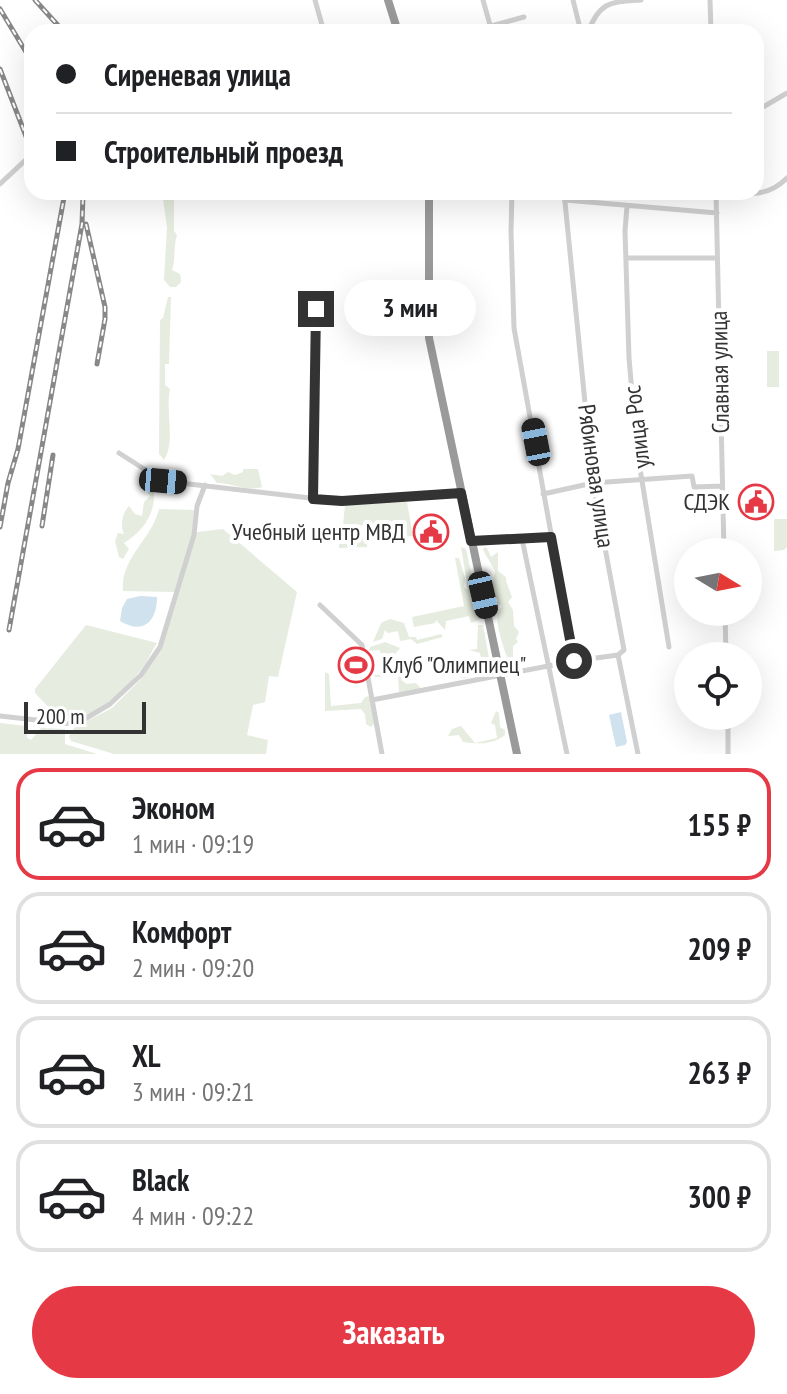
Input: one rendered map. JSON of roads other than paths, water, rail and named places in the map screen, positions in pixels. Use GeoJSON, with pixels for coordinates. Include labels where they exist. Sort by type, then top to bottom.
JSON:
{"type":"FeatureCollection","features":[{"type":"Feature","properties":{"kind":"highway"},"geometry":{"type":"LineString","coordinates":[[388,0],[396,24]]}},
{"type":"Feature","properties":{"kind":"highway"},"geometry":{"type":"LineString","coordinates":[[429,200],[429,338],[517,754]]}},
{"type":"Feature","properties":{"kind":"street"},"geometry":{"type":"LineString","coordinates":[[315,0],[322,24]]}},
{"type":"Feature","properties":{"kind":"street"},"geometry":{"type":"LineString","coordinates":[[483,0],[490,24]]}},
{"type":"Feature","properties":{"kind":"street"},"geometry":{"type":"LineString","coordinates":[[573,0],[579,24]]}},
{"type":"Feature","properties":{"kind":"street"},"geometry":{"type":"LineString","coordinates":[[592,24],[605,5],[641,0]]}},
{"type":"Feature","properties":{"kind":"street"},"geometry":{"type":"LineString","coordinates":[[710,0],[711,24]]}},
{"type":"Feature","properties":{"kind":"street"},"geometry":{"type":"LineString","coordinates":[[505,24],[524,17]]}},
{"type":"Feature","properties":{"kind":"street"},"geometry":{"type":"LineString","coordinates":[[764,106],[787,93]]}},
{"type":"Feature","properties":{"kind":"street"},"geometry":{"type":"LineString","coordinates":[[0,184],[24,162]]}},
{"type":"Feature","properties":{"kind":"street"},"geometry":{"type":"LineString","coordinates":[[764,194],[776,189],[787,178]]}},
{"type":"Feature","properties":{"kind":"street"},"geometry":{"type":"LineString","coordinates":[[512,200],[514,328],[574,661]]}},
{"type":"Feature","properties":{"kind":"street"},"geometry":{"type":"LineString","coordinates":[[565,200],[717,213]]}},
{"type":"Feature","properties":{"kind":"street","name":"Рябиновая улица"},"geometry":{"type":"LineString","coordinates":[[565,200],[593,483],[624,650],[618,655],[638,754]]}},
{"type":"Feature","properties":{"kind":"street","name":"Славная улица"},"geometry":{"type":"LineString","coordinates":[[717,200],[724,538]]}},
{"type":"Feature","properties":{"kind":"street","name":"улица Рос"},"geometry":{"type":"LineString","coordinates":[[627,206],[629,358],[637,450],[669,647]]}},
{"type":"Feature","properties":{"kind":"street"},"geometry":{"type":"LineString","coordinates":[[627,258],[717,258]]}},
{"type":"Feature","properties":{"kind":"street"},"geometry":{"type":"LineString","coordinates":[[313,499],[316,309]]}},
{"type":"Feature","properties":{"kind":"street"},"geometry":{"type":"LineString","coordinates":[[119,453],[163,481],[313,499],[342,501],[461,493]]}},
{"type":"Feature","properties":{"kind":"street"},"geometry":{"type":"LineString","coordinates":[[543,494],[593,483],[692,476],[694,487],[722,486]]}},
{"type":"Feature","properties":{"kind":"street"},"geometry":{"type":"LineString","coordinates":[[0,716],[72,724],[80,722],[110,704],[141,675],[160,647],[194,535],[197,506],[205,485]]}},
{"type":"Feature","properties":{"kind":"street"},"geometry":{"type":"LineString","coordinates":[[471,541],[551,537]]}},
{"type":"Feature","properties":{"kind":"street"},"geometry":{"type":"LineString","coordinates":[[522,539],[567,754]]}},
{"type":"Feature","properties":{"kind":"street"},"geometry":{"type":"LineString","coordinates":[[320,605],[362,645],[382,754]]}},
{"type":"Feature","properties":{"kind":"street"},"geometry":{"type":"LineString","coordinates":[[372,700],[500,674],[618,655]]}},
{"type":"Feature","properties":{"kind":"street"},"geometry":{"type":"LineString","coordinates":[[728,730],[728,754]]}},
{"type":"Feature","properties":{"kind":"water"},"geometry":{"type":"Polygon","coordinates":[[[157,597],[154,613],[147,624],[135,627],[120,621],[127,599],[157,597]]]}},
{"type":"Feature","properties":{"kind":"water"},"geometry":{"type":"Polygon","coordinates":[[[621,712],[627,742],[616,747],[609,715],[621,712]]]}},
{"type":"Feature","properties":{"kind":"railway"},"geometry":{"type":"LineString","coordinates":[[35,0],[57,24]]}},
{"type":"Feature","properties":{"kind":"railway"},"geometry":{"type":"LineString","coordinates":[[0,9],[24,49]]}},
{"type":"Feature","properties":{"kind":"railway"},"geometry":{"type":"LineString","coordinates":[[0,69],[24,131]]}},
{"type":"Feature","properties":{"kind":"railway"},"geometry":{"type":"LineString","coordinates":[[0,527],[18,449],[64,200]]}},
{"type":"Feature","properties":{"kind":"railway"},"geometry":{"type":"LineString","coordinates":[[9,630],[82,224],[83,200]]}},
{"type":"Feature","properties":{"kind":"railway"},"geometry":{"type":"LineString","coordinates":[[86,224],[105,307],[97,364]]}},
{"type":"Feature","properties":{"kind":"railway"},"geometry":{"type":"LineString","coordinates":[[42,526],[53,455]]}},
{"type":"Feature","properties":{"kind":"place","name":"СДЭК"},"geometry":{"type":"Point","coordinates":[756,502]}},
{"type":"Feature","properties":{"kind":"place","name":"Учебный центр МВД"},"geometry":{"type":"Point","coordinates":[431,532]}},
{"type":"Feature","properties":{"kind":"place","name":"Клуб \"Олимпиец\""},"geometry":{"type":"Point","coordinates":[356,665]}}]}
